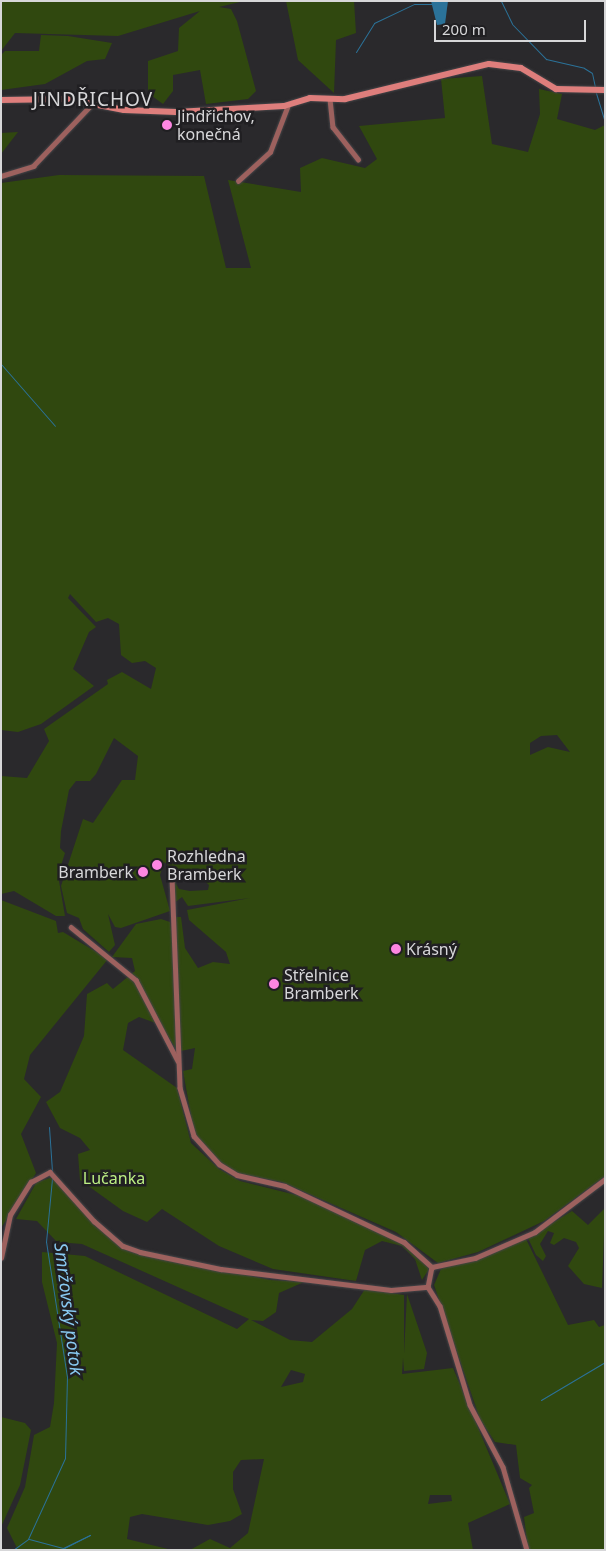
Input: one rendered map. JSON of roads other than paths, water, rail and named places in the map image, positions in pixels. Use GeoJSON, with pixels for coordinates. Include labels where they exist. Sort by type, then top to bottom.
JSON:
{"type":"FeatureCollection","features":[{"type":"Feature","properties":{"kind":"street"},"geometry":{"type":"LineString","coordinates":[[1,100],[92,103],[124,110],[176,112],[288,105],[310,98],[354,97],[489,64],[521,68],[556,89],[605,90]]}},
{"type":"Feature","properties":{"kind":"street"},"geometry":{"type":"LineString","coordinates":[[330,99],[333,126],[358,159]]}},
{"type":"Feature","properties":{"kind":"street"},"geometry":{"type":"LineString","coordinates":[[1,176],[33,166],[92,103]]}},
{"type":"Feature","properties":{"kind":"street"},"geometry":{"type":"LineString","coordinates":[[238,181],[270,152],[288,105]]}},
{"type":"Feature","properties":{"kind":"street"},"geometry":{"type":"LineString","coordinates":[[172,877],[182,1103],[190,1127],[219,1164],[243,1178],[304,1194],[393,1236],[432,1268]]}},
{"type":"Feature","properties":{"kind":"street"},"geometry":{"type":"LineString","coordinates":[[71,927],[136,980],[159,1018],[180,1067]]}},
{"type":"Feature","properties":{"kind":"street"},"geometry":{"type":"LineString","coordinates":[[1,1258],[10,1215],[31,1182],[50,1172],[100,1226],[123,1246],[140,1252],[221,1269],[391,1290],[428,1287]]}},
{"type":"Feature","properties":{"kind":"street"},"geometry":{"type":"LineString","coordinates":[[432,1268],[475,1258],[535,1232],[605,1179]]}},
{"type":"Feature","properties":{"kind":"street"},"geometry":{"type":"LineString","coordinates":[[432,1268],[428,1287],[443,1313],[470,1405],[503,1467],[527,1550]]}},
{"type":"Feature","properties":{"kind":"water"},"geometry":{"type":"Polygon","coordinates":[[[431,1],[448,1],[445,24],[437,25],[431,1]]]}},
{"type":"Feature","properties":{"kind":"waterway"},"geometry":{"type":"LineString","coordinates":[[501,1],[512,24],[546,59],[584,68],[592,73],[595,87]]}},
{"type":"Feature","properties":{"kind":"waterway"},"geometry":{"type":"LineString","coordinates":[[356,52],[374,23],[414,4],[433,4]]}},
{"type":"Feature","properties":{"kind":"waterway"},"geometry":{"type":"LineString","coordinates":[[596,93],[605,123]]}},
{"type":"Feature","properties":{"kind":"waterway"},"geometry":{"type":"LineString","coordinates":[[1,364],[55,426]]}},
{"type":"Feature","properties":{"kind":"waterway","name":"Smržovský potok"},"geometry":{"type":"LineString","coordinates":[[49,1127],[52,1171]]}},
{"type":"Feature","properties":{"kind":"waterway","name":"Smržovský potok"},"geometry":{"type":"LineString","coordinates":[[13,1550],[28,1539],[65,1458],[67,1377],[46,1242],[52,1178]]}},
{"type":"Feature","properties":{"kind":"waterway"},"geometry":{"type":"LineString","coordinates":[[541,1400],[605,1362]]}},
{"type":"Feature","properties":{"kind":"waterway"},"geometry":{"type":"LineString","coordinates":[[29,1539],[63,1548],[90,1535],[64,1548]]}},
{"type":"Feature","properties":{"kind":"place","name":"Jindřichov, konečná"},"geometry":{"type":"Point","coordinates":[167,125]}},
{"type":"Feature","properties":{"kind":"place","name":"Rozhledna Bramberk"},"geometry":{"type":"Point","coordinates":[157,865]}},
{"type":"Feature","properties":{"kind":"place","name":"Bramberk"},"geometry":{"type":"Point","coordinates":[143,872]}},
{"type":"Feature","properties":{"kind":"place","name":"Krásný"},"geometry":{"type":"Point","coordinates":[396,949]}},
{"type":"Feature","properties":{"kind":"place","name":"Střelnice Bramberk"},"geometry":{"type":"Point","coordinates":[274,984]}},
{"type":"Feature","properties":{"kind":"district","name":"JINDŘICHOV"},"geometry":{"type":"Point","coordinates":[93,100]}},
{"type":"Feature","properties":{"kind":"park label","name":"Lučanka"},"geometry":{"type":"Point","coordinates":[114,1178]}}]}
